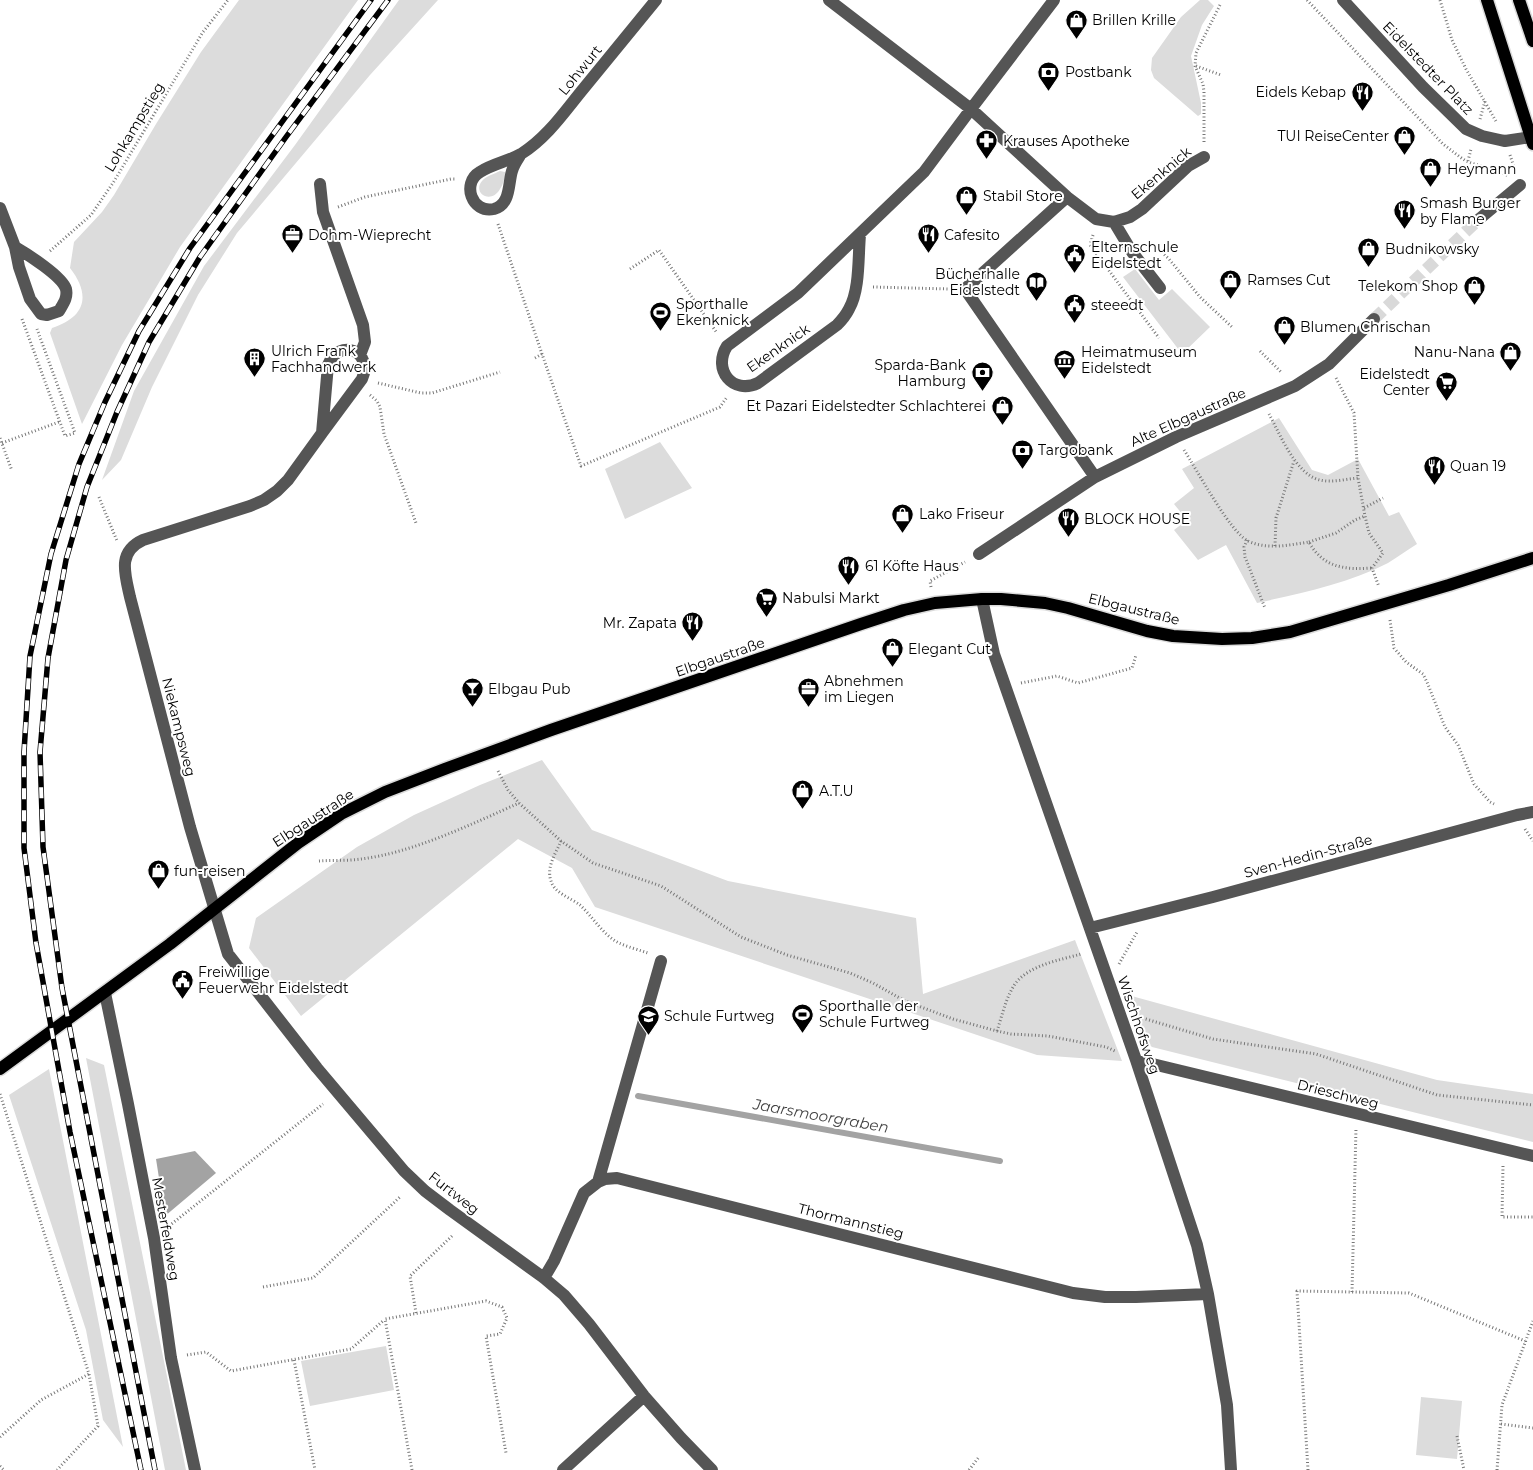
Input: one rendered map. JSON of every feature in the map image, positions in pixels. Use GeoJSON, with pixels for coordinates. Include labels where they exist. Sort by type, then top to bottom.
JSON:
{"type":"FeatureCollection","features":[{"type":"Feature","properties":{"kind":"main road"},"geometry":{"type":"LineString","coordinates":[[1487,0],[1532,141]]}},
{"type":"Feature","properties":{"kind":"main road"},"geometry":{"type":"LineString","coordinates":[[1519,0],[1533,41]]}},
{"type":"Feature","properties":{"kind":"main road","name":"Elbgaustraße"},"geometry":{"type":"LineString","coordinates":[[0,1069],[105,993],[298,843],[341,814],[384,792],[551,730],[887,615],[935,603],[982,599],[1023,600],[1068,608],[1148,631],[1173,636],[1213,639],[1252,638],[1290,632],[1533,558]]}},
{"type":"Feature","properties":{"kind":"street","name":"Lohwurt"},"geometry":{"type":"LineString","coordinates":[[471,182],[473,177],[479,172],[521,154],[553,127],[656,0]]}},
{"type":"Feature","properties":{"kind":"street"},"geometry":{"type":"LineString","coordinates":[[829,0],[970,109],[1067,197],[1096,219],[1114,222],[1132,252],[1160,288]]}},
{"type":"Feature","properties":{"kind":"street"},"geometry":{"type":"LineString","coordinates":[[727,346],[798,293],[924,172],[1054,0]]}},
{"type":"Feature","properties":{"kind":"street","name":"Eidelstedter Platz"},"geometry":{"type":"LineString","coordinates":[[1342,0],[1423,87],[1466,129],[1482,136],[1505,141],[1532,141]]}},
{"type":"Feature","properties":{"kind":"street"},"geometry":{"type":"LineString","coordinates":[[1520,104],[1533,123]]}},
{"type":"Feature","properties":{"kind":"street","name":"Lohwurt"},"geometry":{"type":"LineString","coordinates":[[493,209],[505,201],[514,166],[521,154]]}},
{"type":"Feature","properties":{"kind":"street","name":"Ekenknick"},"geometry":{"type":"LineString","coordinates":[[1114,222],[1130,217],[1142,209],[1188,166],[1204,157]]}},
{"type":"Feature","properties":{"kind":"street"},"geometry":{"type":"LineString","coordinates":[[471,182],[469,190],[472,199],[478,206],[493,209]]}},
{"type":"Feature","properties":{"kind":"street"},"geometry":{"type":"LineString","coordinates":[[320,184],[323,212],[363,325],[365,342],[360,355]]}},
{"type":"Feature","properties":{"kind":"street"},"geometry":{"type":"LineString","coordinates":[[1478,220],[1520,185]]}},
{"type":"Feature","properties":{"kind":"street"},"geometry":{"type":"LineString","coordinates":[[1067,197],[965,289],[1095,477]]}},
{"type":"Feature","properties":{"kind":"street"},"geometry":{"type":"LineString","coordinates":[[0,208],[15,247],[19,267],[30,299],[41,314],[47,315],[59,311],[65,302],[66,296],[66,289],[63,283],[35,260],[15,247]]}},
{"type":"Feature","properties":{"kind":"street","name":"Ekenknick"},"geometry":{"type":"LineString","coordinates":[[727,346],[721,361],[723,371],[727,378],[736,384],[746,386],[758,383],[837,325],[850,308],[856,287],[860,235]]}},
{"type":"Feature","properties":{"kind":"street","name":"Alte Elbgaustraße"},"geometry":{"type":"LineString","coordinates":[[979,554],[1095,477],[1176,437],[1295,386],[1329,364],[1374,319]]}},
{"type":"Feature","properties":{"kind":"street"},"geometry":{"type":"LineString","coordinates":[[341,350],[349,350],[360,355],[365,366],[365,373],[322,433],[328,365],[330,359],[335,354],[341,350]]}},
{"type":"Feature","properties":{"kind":"street","name":"Niekampsweg"},"geometry":{"type":"LineString","coordinates":[[215,909],[190,827],[130,597],[125,574],[125,562],[128,551],[134,544],[264,500],[288,480],[322,433]]}},
{"type":"Feature","properties":{"kind":"street","name":"Wischhofsweg"},"geometry":{"type":"LineString","coordinates":[[982,599],[994,654],[1136,1060],[1196,1245],[1208,1294],[1226,1405],[1231,1470]]}},
{"type":"Feature","properties":{"kind":"street","name":"Sven-Hedin-Straße"},"geometry":{"type":"LineString","coordinates":[[1090,928],[1533,812]]}},
{"type":"Feature","properties":{"kind":"street","name":"Furtweg"},"geometry":{"type":"LineString","coordinates":[[215,909],[228,954],[317,1068],[411,1177],[425,1191],[456,1215],[544,1278],[564,1295],[589,1324],[644,1396],[680,1438],[712,1470]]}},
{"type":"Feature","properties":{"kind":"street"},"geometry":{"type":"LineString","coordinates":[[544,1278],[554,1261],[584,1193],[598,1182],[661,961]]}},
{"type":"Feature","properties":{"kind":"street","name":"Mesterfeldweg"},"geometry":{"type":"LineString","coordinates":[[105,993],[154,1238],[171,1358],[195,1470]]}},
{"type":"Feature","properties":{"kind":"street","name":"Drieschweg"},"geometry":{"type":"LineString","coordinates":[[1136,1060],[1533,1156]]}},
{"type":"Feature","properties":{"kind":"street","name":"Thormannstieg"},"geometry":{"type":"LineString","coordinates":[[598,1182],[605,1179],[627,1179],[1073,1293],[1105,1297],[1208,1294]]}},
{"type":"Feature","properties":{"kind":"street"},"geometry":{"type":"LineString","coordinates":[[563,1470],[644,1396]]}},
{"type":"Feature","properties":{"kind":"path","name":"Lohkampstieg"},"geometry":{"type":"LineString","coordinates":[[46,255],[91,215],[113,183],[204,32],[228,0]]}},
{"type":"Feature","properties":{"kind":"path"},"geometry":{"type":"LineString","coordinates":[[1307,0],[1456,155],[1468,161],[1497,170],[1520,185]]}},
{"type":"Feature","properties":{"kind":"path"},"geometry":{"type":"LineString","coordinates":[[1440,0],[1452,40],[1466,69],[1497,122]]}},
{"type":"Feature","properties":{"kind":"path"},"geometry":{"type":"LineString","coordinates":[[1204,143],[1204,92],[1203,84],[1195,66],[1196,53],[1221,3]]}},
{"type":"Feature","properties":{"kind":"path"},"geometry":{"type":"LineString","coordinates":[[1195,66],[1221,76]]}},
{"type":"Feature","properties":{"kind":"path"},"geometry":{"type":"LineString","coordinates":[[1480,119],[1485,101]]}},
{"type":"Feature","properties":{"kind":"path"},"geometry":{"type":"LineString","coordinates":[[1468,161],[1472,147]]}},
{"type":"Feature","properties":{"kind":"path"},"geometry":{"type":"LineString","coordinates":[[323,212],[365,197],[451,179],[471,182]]}},
{"type":"Feature","properties":{"kind":"path"},"geometry":{"type":"LineString","coordinates":[[493,209],[581,466],[720,408],[736,384]]}},
{"type":"Feature","properties":{"kind":"path"},"geometry":{"type":"LineString","coordinates":[[1096,219],[1090,245],[1159,338]]}},
{"type":"Feature","properties":{"kind":"path"},"geometry":{"type":"LineString","coordinates":[[1154,245],[1170,259],[1200,297],[1232,327]]}},
{"type":"Feature","properties":{"kind":"path"},"geometry":{"type":"LineString","coordinates":[[630,270],[659,250],[727,346]]}},
{"type":"Feature","properties":{"kind":"path"},"geometry":{"type":"LineString","coordinates":[[856,287],[965,289]]}},
{"type":"Feature","properties":{"kind":"path"},"geometry":{"type":"LineString","coordinates":[[22,318],[64,436],[75,433],[37,328]]}},
{"type":"Feature","properties":{"kind":"path"},"geometry":{"type":"LineString","coordinates":[[1260,350],[1295,386]]}},
{"type":"Feature","properties":{"kind":"path"},"geometry":{"type":"LineString","coordinates":[[535,358],[542,354]]}},
{"type":"Feature","properties":{"kind":"path"},"geometry":{"type":"LineString","coordinates":[[1309,542],[1318,555],[1336,566],[1359,569],[1372,568],[1383,553],[1369,533],[1365,516],[1358,478],[1354,413],[1329,364]]}},
{"type":"Feature","properties":{"kind":"path"},"geometry":{"type":"LineString","coordinates":[[375,382],[421,393],[432,393],[500,372]]}},
{"type":"Feature","properties":{"kind":"path"},"geometry":{"type":"LineString","coordinates":[[368,393],[377,401],[380,407],[384,434],[416,523]]}},
{"type":"Feature","properties":{"kind":"path"},"geometry":{"type":"LineString","coordinates":[[1261,401],[1294,460],[1305,472],[1318,480],[1329,481],[1358,478]]}},
{"type":"Feature","properties":{"kind":"path"},"geometry":{"type":"LineString","coordinates":[[2,443],[59,422]]}},
{"type":"Feature","properties":{"kind":"path"},"geometry":{"type":"LineString","coordinates":[[1176,437],[1234,529],[1247,540],[1256,544],[1275,546],[1309,542],[1336,533],[1355,520],[1365,516]]}},
{"type":"Feature","properties":{"kind":"path"},"geometry":{"type":"LineString","coordinates":[[0,438],[12,471]]}},
{"type":"Feature","properties":{"kind":"path"},"geometry":{"type":"LineString","coordinates":[[1275,546],[1276,518],[1294,460]]}},
{"type":"Feature","properties":{"kind":"path"},"geometry":{"type":"LineString","coordinates":[[99,497],[117,541]]}},
{"type":"Feature","properties":{"kind":"path"},"geometry":{"type":"LineString","coordinates":[[1364,508],[1383,498]]}},
{"type":"Feature","properties":{"kind":"path"},"geometry":{"type":"LineString","coordinates":[[1247,540],[1244,547],[1245,557],[1265,608]]}},
{"type":"Feature","properties":{"kind":"path"},"geometry":{"type":"LineString","coordinates":[[930,581],[979,554]]}},
{"type":"Feature","properties":{"kind":"path"},"geometry":{"type":"LineString","coordinates":[[1372,568],[1379,587]]}},
{"type":"Feature","properties":{"kind":"path"},"geometry":{"type":"LineString","coordinates":[[1390,619],[1394,648],[1400,656],[1423,674],[1428,682],[1445,728],[1458,745],[1474,784],[1490,802],[1517,815]]}},
{"type":"Feature","properties":{"kind":"path"},"geometry":{"type":"LineString","coordinates":[[1005,686],[1057,676],[1078,683],[1132,668],[1136,655]]}},
{"type":"Feature","properties":{"kind":"path"},"geometry":{"type":"LineString","coordinates":[[498,771],[508,790],[519,803],[561,841],[593,863],[661,886],[741,937],[787,955],[850,973],[873,983],[905,1001],[953,1019],[1011,1034],[1048,1036],[1106,1047],[1136,1060]]}},
{"type":"Feature","properties":{"kind":"path"},"geometry":{"type":"LineString","coordinates":[[319,861],[361,859],[404,849],[467,826],[519,803]]}},
{"type":"Feature","properties":{"kind":"path"},"geometry":{"type":"LineString","coordinates":[[561,841],[552,861],[550,874],[554,887],[578,904],[612,938],[656,956],[661,961]]}},
{"type":"Feature","properties":{"kind":"path"},"geometry":{"type":"LineString","coordinates":[[1109,982],[1147,914]]}},
{"type":"Feature","properties":{"kind":"path"},"geometry":{"type":"LineString","coordinates":[[997,1031],[1011,993],[1022,977],[1050,963],[1097,949]]}},
{"type":"Feature","properties":{"kind":"path"},"geometry":{"type":"LineString","coordinates":[[1119,1012],[1213,1040],[1316,1054],[1437,1095],[1533,1105]]}},
{"type":"Feature","properties":{"kind":"path"},"geometry":{"type":"LineString","coordinates":[[0,1094],[89,1374],[98,1426],[57,1470]]}},
{"type":"Feature","properties":{"kind":"path"},"geometry":{"type":"LineString","coordinates":[[154,1238],[323,1104]]}},
{"type":"Feature","properties":{"kind":"path"},"geometry":{"type":"LineString","coordinates":[[1352,1292],[1356,1113]]}},
{"type":"Feature","properties":{"kind":"path"},"geometry":{"type":"LineString","coordinates":[[1503,1149],[1502,1217],[1533,1217]]}},
{"type":"Feature","properties":{"kind":"path"},"geometry":{"type":"LineString","coordinates":[[263,1287],[313,1278],[400,1197]]}},
{"type":"Feature","properties":{"kind":"path"},"geometry":{"type":"LineString","coordinates":[[416,1314],[410,1276],[453,1236]]}},
{"type":"Feature","properties":{"kind":"path"},"geometry":{"type":"LineString","coordinates":[[1308,1470],[1297,1291],[1409,1294],[1525,1341]]}},
{"type":"Feature","properties":{"kind":"path"},"geometry":{"type":"LineString","coordinates":[[171,1358],[206,1352],[231,1371],[294,1360],[352,1349],[384,1319],[486,1301],[502,1307],[507,1318],[500,1334],[486,1336],[506,1453]]}},
{"type":"Feature","properties":{"kind":"path"},"geometry":{"type":"LineString","coordinates":[[384,1319],[412,1470]]}},
{"type":"Feature","properties":{"kind":"path"},"geometry":{"type":"LineString","coordinates":[[1497,1470],[1502,1405],[1533,1321]]}},
{"type":"Feature","properties":{"kind":"path"},"geometry":{"type":"LineString","coordinates":[[294,1360],[315,1470]]}},
{"type":"Feature","properties":{"kind":"path"},"geometry":{"type":"LineString","coordinates":[[0,1437],[41,1400],[89,1374]]}},
{"type":"Feature","properties":{"kind":"path"},"geometry":{"type":"LineString","coordinates":[[1501,1424],[1533,1428]]}},
{"type":"Feature","properties":{"kind":"path"},"geometry":{"type":"LineString","coordinates":[[1457,1436],[1464,1470]]}},
{"type":"Feature","properties":{"kind":"path"},"geometry":{"type":"LineString","coordinates":[[969,1470],[979,1457]]}},
{"type":"Feature","properties":{"kind":"path"},"geometry":{"type":"LineString","coordinates":[[0,1466],[4,1470]]}},
{"type":"Feature","properties":{"kind":"shaded area"},"geometry":{"type":"Polygon","coordinates":[[[239,0],[358,0],[180,247],[122,345],[82,424],[50,333],[52,328],[72,318],[82,304],[81,287],[70,268],[74,242],[102,212],[114,195],[201,52],[239,0]]]}},
{"type":"Feature","properties":{"kind":"shaded area"},"geometry":{"type":"Polygon","coordinates":[[[399,0],[438,0],[370,75],[237,233],[198,295],[152,387],[121,460],[102,480],[134,391],[204,266],[295,145],[399,0]]]}},
{"type":"Feature","properties":{"kind":"shaded area"},"geometry":{"type":"Polygon","coordinates":[[[1200,0],[1208,0],[1214,6],[1202,25],[1191,56],[1201,103],[1201,114],[1198,116],[1154,78],[1151,70],[1152,58],[1181,17],[1200,0]]]}},
{"type":"Feature","properties":{"kind":"shaded area"},"geometry":{"type":"Polygon","coordinates":[[[500,171],[506,174],[500,189],[492,196],[484,196],[479,190],[482,181],[500,171]]]}},
{"type":"Feature","properties":{"kind":"shaded area"},"geometry":{"type":"Polygon","coordinates":[[[1135,269],[1159,300],[1172,289],[1210,327],[1182,354],[1123,277],[1135,269]]]}},
{"type":"Feature","properties":{"kind":"shaded area"},"geometry":{"type":"Polygon","coordinates":[[[1279,418],[1312,470],[1328,475],[1358,459],[1389,516],[1399,512],[1417,544],[1388,563],[1356,577],[1324,587],[1257,603],[1226,545],[1198,560],[1174,530],[1187,520],[1174,504],[1194,488],[1182,469],[1279,418]]]}},
{"type":"Feature","properties":{"kind":"shaded area"},"geometry":{"type":"Polygon","coordinates":[[[660,442],[692,488],[625,519],[605,469],[660,442]]]}},
{"type":"Feature","properties":{"kind":"shaded area"},"geometry":{"type":"Polygon","coordinates":[[[542,760],[592,830],[728,881],[916,918],[923,994],[1075,940],[1122,1061],[1037,1055],[595,907],[572,868],[518,839],[301,1016],[249,948],[256,918],[357,847],[414,815],[480,785],[542,760]]]}},
{"type":"Feature","properties":{"kind":"shaded area"},"geometry":{"type":"Polygon","coordinates":[[[1128,995],[1437,1080],[1533,1094],[1533,1142],[1152,1047],[1143,1039],[1128,995]]]}},
{"type":"Feature","properties":{"kind":"shaded area"},"geometry":{"type":"Polygon","coordinates":[[[86,1058],[104,1065],[186,1470],[165,1470],[86,1058]]]}},
{"type":"Feature","properties":{"kind":"shaded area"},"geometry":{"type":"Polygon","coordinates":[[[49,1069],[123,1447],[103,1420],[86,1330],[9,1095],[49,1069]]]}},
{"type":"Feature","properties":{"kind":"shaded area"},"geometry":{"type":"Polygon","coordinates":[[[195,1151],[216,1173],[165,1216],[156,1159],[195,1151]]]}},
{"type":"Feature","properties":{"kind":"shaded area"},"geometry":{"type":"Polygon","coordinates":[[[386,1346],[394,1390],[310,1406],[301,1361],[386,1346]]]}},
{"type":"Feature","properties":{"kind":"shaded area"},"geometry":{"type":"Polygon","coordinates":[[[1421,1397],[1462,1401],[1457,1459],[1416,1455],[1421,1397]]]}},
{"type":"Feature","properties":{"kind":"waterway","name":"Jaarsmoorgraben"},"geometry":{"type":"LineString","coordinates":[[638,1096],[1000,1161]]}},
{"type":"Feature","properties":{"kind":"tunnel"},"geometry":{"type":"LineString","coordinates":[[1374,319],[1478,220]]}},
{"type":"Feature","properties":{"kind":"railway"},"geometry":{"type":"LineString","coordinates":[[141,1470],[70,1132],[36,943],[24,848],[24,752],[30,656],[51,554],[79,464],[105,402],[139,331],[190,248],[371,0]]}},
{"type":"Feature","properties":{"kind":"railway"},"geometry":{"type":"LineString","coordinates":[[155,1470],[62,988],[43,847],[40,752],[48,658],[66,560],[87,487],[117,412],[149,342],[200,257],[388,0]]}},
{"type":"Feature","properties":{"kind":"place","name":"Brillen Krille"},"geometry":{"type":"Point","coordinates":[1076,39]}},
{"type":"Feature","properties":{"kind":"place","name":"Postbank"},"geometry":{"type":"Point","coordinates":[1049,91]}},
{"type":"Feature","properties":{"kind":"place","name":"Eidels Kebap"},"geometry":{"type":"Point","coordinates":[1362,111]}},
{"type":"Feature","properties":{"kind":"place","name":"TUI ReiseCenter"},"geometry":{"type":"Point","coordinates":[1405,155]}},
{"type":"Feature","properties":{"kind":"place","name":"Krauses Apotheke"},"geometry":{"type":"Point","coordinates":[987,160]}},
{"type":"Feature","properties":{"kind":"place","name":"Heymann"},"geometry":{"type":"Point","coordinates":[1431,188]}},
{"type":"Feature","properties":{"kind":"place","name":"Stabil Store"},"geometry":{"type":"Point","coordinates":[967,215]}},
{"type":"Feature","properties":{"kind":"place","name":"Smash Burger by Flame"},"geometry":{"type":"Point","coordinates":[1404,230]}},
{"type":"Feature","properties":{"kind":"place","name":"Dohm-Wieprecht"},"geometry":{"type":"Point","coordinates":[292,254]}},
{"type":"Feature","properties":{"kind":"place","name":"Cafesito"},"geometry":{"type":"Point","coordinates":[928,254]}},
{"type":"Feature","properties":{"kind":"place","name":"Budnikowsky"},"geometry":{"type":"Point","coordinates":[1369,268]}},
{"type":"Feature","properties":{"kind":"place","name":"Elternschule Eidelstedt"},"geometry":{"type":"Point","coordinates":[1075,274]}},
{"type":"Feature","properties":{"kind":"place","name":"Ramses Cut"},"geometry":{"type":"Point","coordinates":[1231,299]}},
{"type":"Feature","properties":{"kind":"place","name":"Bücherhalle Eidelstedt"},"geometry":{"type":"Point","coordinates":[1036,301]}},
{"type":"Feature","properties":{"kind":"place","name":"Telekom Shop"},"geometry":{"type":"Point","coordinates":[1474,305]}},
{"type":"Feature","properties":{"kind":"place","name":"steeedt"},"geometry":{"type":"Point","coordinates":[1075,324]}},
{"type":"Feature","properties":{"kind":"place","name":"Sporthalle Ekenknick"},"geometry":{"type":"Point","coordinates":[660,331]}},
{"type":"Feature","properties":{"kind":"place","name":"Blumen Chrischan"},"geometry":{"type":"Point","coordinates":[1284,346]}},
{"type":"Feature","properties":{"kind":"place","name":"Nanu-Nana"},"geometry":{"type":"Point","coordinates":[1511,371]}},
{"type":"Feature","properties":{"kind":"place","name":"Ulrich Frank Fachhandwerk"},"geometry":{"type":"Point","coordinates":[255,378]}},
{"type":"Feature","properties":{"kind":"place","name":"Heimatmuseum Eidelstedt"},"geometry":{"type":"Point","coordinates":[1065,379]}},
{"type":"Feature","properties":{"kind":"place","name":"Sparda-Bank Hamburg"},"geometry":{"type":"Point","coordinates":[982,392]}},
{"type":"Feature","properties":{"kind":"place","name":"Eidelstedt Center"},"geometry":{"type":"Point","coordinates":[1446,401]}},
{"type":"Feature","properties":{"kind":"place","name":"Et Pazari Eidelstedter Schlachterei"},"geometry":{"type":"Point","coordinates":[1002,425]}},
{"type":"Feature","properties":{"kind":"place","name":"Targobank"},"geometry":{"type":"Point","coordinates":[1022,469]}},
{"type":"Feature","properties":{"kind":"place","name":"Quan 19"},"geometry":{"type":"Point","coordinates":[1434,485]}},
{"type":"Feature","properties":{"kind":"place","name":"Lako Friseur"},"geometry":{"type":"Point","coordinates":[903,533]}},
{"type":"Feature","properties":{"kind":"place","name":"BLOCK HOUSE"},"geometry":{"type":"Point","coordinates":[1068,538]}},
{"type":"Feature","properties":{"kind":"place","name":"61 Köfte Haus"},"geometry":{"type":"Point","coordinates":[849,585]}},
{"type":"Feature","properties":{"kind":"place","name":"Nabulsi Markt"},"geometry":{"type":"Point","coordinates":[766,617]}},
{"type":"Feature","properties":{"kind":"place","name":"Mr. Zapata"},"geometry":{"type":"Point","coordinates":[693,642]}},
{"type":"Feature","properties":{"kind":"place","name":"Elegant Cut"},"geometry":{"type":"Point","coordinates":[892,668]}},
{"type":"Feature","properties":{"kind":"place","name":"Elbgau Pub"},"geometry":{"type":"Point","coordinates":[472,708]}},
{"type":"Feature","properties":{"kind":"place","name":"Abnehmen im Liegen"},"geometry":{"type":"Point","coordinates":[808,708]}},
{"type":"Feature","properties":{"kind":"place","name":"A.T.U"},"geometry":{"type":"Point","coordinates":[803,810]}},
{"type":"Feature","properties":{"kind":"place","name":"fun-reisen"},"geometry":{"type":"Point","coordinates":[158,890]}},
{"type":"Feature","properties":{"kind":"place","name":"Freiwillige Feuerwehr Eidelstedt"},"geometry":{"type":"Point","coordinates":[182,999]}},
{"type":"Feature","properties":{"kind":"place","name":"Sporthalle der Schule Furtweg"},"geometry":{"type":"Point","coordinates":[803,1033]}},
{"type":"Feature","properties":{"kind":"place","name":"Schule Furtweg"},"geometry":{"type":"Point","coordinates":[648,1035]}}]}
